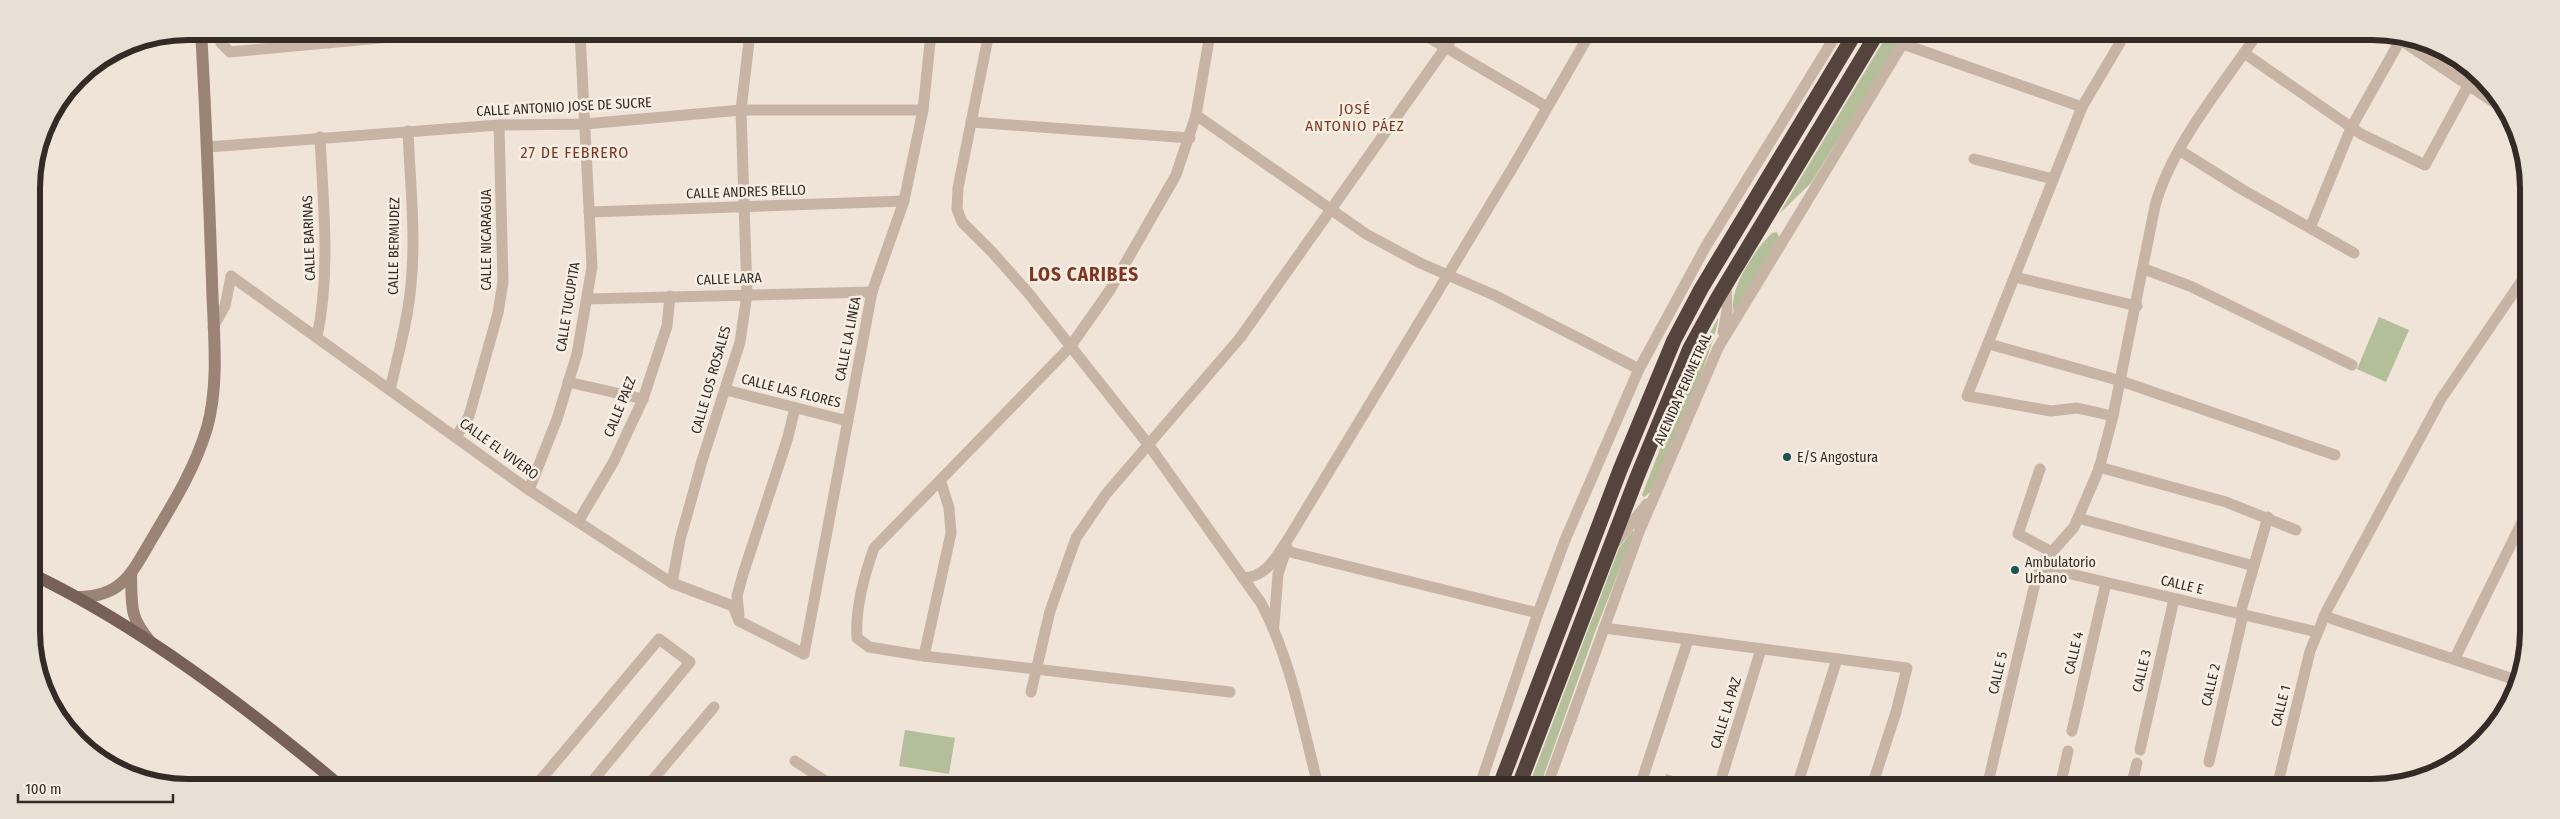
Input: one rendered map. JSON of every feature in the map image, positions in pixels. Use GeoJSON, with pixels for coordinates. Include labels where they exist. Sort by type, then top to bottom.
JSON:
{"type":"FeatureCollection","features":[{"type":"Feature","properties":{"kind":"highway","name":"AVENIDA PERIMETRAL"},"geometry":{"type":"LineString","coordinates":[[1502,779],[1620,470],[1674,340],[1701,289],[1851,40]]}},
{"type":"Feature","properties":{"kind":"highway","name":"AVENIDA PERIMETRAL"},"geometry":{"type":"LineString","coordinates":[[1522,779],[1675,382],[1704,322],[1873,40]]}},
{"type":"Feature","properties":{"kind":"main road"},"geometry":{"type":"LineString","coordinates":[[40,578],[108,614],[228,696],[332,779]]}},
{"type":"Feature","properties":{"kind":"street"},"geometry":{"type":"LineString","coordinates":[[76,597],[97,596],[113,591],[131,576],[179,494],[197,458],[207,428],[213,396],[213,328],[208,147],[201,40]]}},
{"type":"Feature","properties":{"kind":"street"},"geometry":{"type":"LineString","coordinates":[[221,40],[221,43],[230,52],[359,40]]}},
{"type":"Feature","properties":{"kind":"street","name":"CALLE TUCUPITA"},"geometry":{"type":"LineString","coordinates":[[529,490],[557,419],[577,354],[592,267],[580,40]]}},
{"type":"Feature","properties":{"kind":"street","name":"CALLE LOS ROSALES"},"geometry":{"type":"LineString","coordinates":[[672,583],[680,540],[702,461],[740,342],[747,294],[741,110],[749,40]]}},
{"type":"Feature","properties":{"kind":"street","name":"CALLE LA LINEA"},"geometry":{"type":"LineString","coordinates":[[804,654],[872,292],[904,201],[923,110],[930,40]]}},
{"type":"Feature","properties":{"kind":"street"},"geometry":{"type":"LineString","coordinates":[[988,40],[958,188],[957,210],[962,222],[994,253],[1030,295],[1148,444],[1242,578],[1262,603],[1274,626],[1288,669],[1316,779]]}},
{"type":"Feature","properties":{"kind":"street"},"geometry":{"type":"LineString","coordinates":[[1209,40],[1196,116],[1190,138],[1176,175],[1134,252],[1070,347],[1019,397],[941,482],[874,548],[867,567],[856,624],[856,638],[869,647],[924,656],[1230,692]]}},
{"type":"Feature","properties":{"kind":"street"},"geometry":{"type":"LineString","coordinates":[[1433,40],[1547,107]]}},
{"type":"Feature","properties":{"kind":"street"},"geometry":{"type":"LineString","coordinates":[[1031,692],[1050,611],[1076,538],[1106,494],[1240,338],[1451,40]]}},
{"type":"Feature","properties":{"kind":"street"},"geometry":{"type":"LineString","coordinates":[[1242,578],[1259,575],[1268,568],[1290,536],[1449,273],[1586,40]]}},
{"type":"Feature","properties":{"kind":"street"},"geometry":{"type":"LineString","coordinates":[[1482,779],[1538,613],[1565,540],[1639,369],[1706,246],[1833,40]]}},
{"type":"Feature","properties":{"kind":"street"},"geometry":{"type":"LineString","coordinates":[[1906,40],[2082,107]]}},
{"type":"Feature","properties":{"kind":"street","name":"AVENIDA PERIMETRAL"},"geometry":{"type":"LineString","coordinates":[[1550,779],[1604,628],[1658,487],[1718,348],[1906,40]]}},
{"type":"Feature","properties":{"kind":"street"},"geometry":{"type":"LineString","coordinates":[[2114,416],[2078,408],[2051,410],[1968,396],[2082,107],[2122,40]]}},
{"type":"Feature","properties":{"kind":"street"},"geometry":{"type":"LineString","coordinates":[[2040,567],[2067,536],[2078,518],[2099,467],[2114,416],[2160,190],[2179,150],[2253,40]]}},
{"type":"Feature","properties":{"kind":"street"},"geometry":{"type":"LineString","coordinates":[[2310,228],[2352,128],[2397,42]]}},
{"type":"Feature","properties":{"kind":"street"},"geometry":{"type":"LineString","coordinates":[[2409,45],[2490,100]]}},
{"type":"Feature","properties":{"kind":"street"},"geometry":{"type":"LineString","coordinates":[[2244,53],[2352,128],[2425,165],[2472,79]]}},
{"type":"Feature","properties":{"kind":"street","name":"CALLE ANTONIO JOSE DE SUCRE"},"geometry":{"type":"LineString","coordinates":[[208,147],[408,131],[585,124],[741,110],[923,110]]}},
{"type":"Feature","properties":{"kind":"street"},"geometry":{"type":"LineString","coordinates":[[1196,116],[1366,234],[1420,263],[1449,273],[1639,369]]}},
{"type":"Feature","properties":{"kind":"street"},"geometry":{"type":"LineString","coordinates":[[971,122],[1190,138]]}},
{"type":"Feature","properties":{"kind":"street","name":"CALLE NICARAGUA"},"geometry":{"type":"LineString","coordinates":[[456,437],[469,416],[498,313],[503,282],[499,126]]}},
{"type":"Feature","properties":{"kind":"street","name":"CALLE BERMUDEZ"},"geometry":{"type":"LineString","coordinates":[[390,390],[402,339],[411,284],[412,236],[408,131]]}},
{"type":"Feature","properties":{"kind":"street","name":"CALLE BARINAS"},"geometry":{"type":"LineString","coordinates":[[317,337],[324,306],[326,275],[320,137]]}},
{"type":"Feature","properties":{"kind":"street"},"geometry":{"type":"LineString","coordinates":[[2179,150],[2354,253]]}},
{"type":"Feature","properties":{"kind":"street"},"geometry":{"type":"LineString","coordinates":[[1974,159],[2053,179]]}},
{"type":"Feature","properties":{"kind":"street","name":"CALLE ANDRES BELLO"},"geometry":{"type":"LineString","coordinates":[[589,212],[904,201]]}},
{"type":"Feature","properties":{"kind":"street"},"geometry":{"type":"LineString","coordinates":[[2144,269],[2198,289],[2352,366]]}},
{"type":"Feature","properties":{"kind":"street","name":"CALLE EL VIVERO"},"geometry":{"type":"LineString","coordinates":[[213,328],[225,306],[231,276],[529,490],[672,583],[733,606],[739,621],[804,654]]}},
{"type":"Feature","properties":{"kind":"street"},"geometry":{"type":"LineString","coordinates":[[2015,277],[2137,306]]}},
{"type":"Feature","properties":{"kind":"street","name":"CALLE 1"},"geometry":{"type":"LineString","coordinates":[[2279,779],[2304,675],[2324,616],[2441,399],[2484,333],[2520,283]]}},
{"type":"Feature","properties":{"kind":"street"},"geometry":{"type":"LineString","coordinates":[[1718,348],[1726,320],[1726,284]]}},
{"type":"Feature","properties":{"kind":"street","name":"CALLE LARA"},"geometry":{"type":"LineString","coordinates":[[587,299],[872,292]]}},
{"type":"Feature","properties":{"kind":"street","name":"CALLE PAEZ"},"geometry":{"type":"LineString","coordinates":[[578,522],[614,461],[642,399],[667,326],[670,296]]}},
{"type":"Feature","properties":{"kind":"street"},"geometry":{"type":"LineString","coordinates":[[1989,344],[2121,381],[2335,455]]}},
{"type":"Feature","properties":{"kind":"street"},"geometry":{"type":"LineString","coordinates":[[568,382],[642,399]]}},
{"type":"Feature","properties":{"kind":"street","name":"CALLE LAS FLORES"},"geometry":{"type":"LineString","coordinates":[[726,390],[848,421]]}},
{"type":"Feature","properties":{"kind":"street"},"geometry":{"type":"LineString","coordinates":[[739,621],[737,596],[788,437],[795,408]]}},
{"type":"Feature","properties":{"kind":"street"},"geometry":{"type":"LineString","coordinates":[[2099,467],[2226,502],[2268,517],[2296,530]]}},
{"type":"Feature","properties":{"kind":"street"},"geometry":{"type":"LineString","coordinates":[[2040,469],[2018,534],[2052,552]]}},
{"type":"Feature","properties":{"kind":"street"},"geometry":{"type":"LineString","coordinates":[[924,656],[950,533],[949,508],[941,482]]}},
{"type":"Feature","properties":{"kind":"street"},"geometry":{"type":"LineString","coordinates":[[1608,554],[1658,487]]}},
{"type":"Feature","properties":{"kind":"street","name":"CALLE 2"},"geometry":{"type":"LineString","coordinates":[[2209,762],[2242,614],[2268,517]]}},
{"type":"Feature","properties":{"kind":"street"},"geometry":{"type":"LineString","coordinates":[[2078,518],[2254,566]]}},
{"type":"Feature","properties":{"kind":"street"},"geometry":{"type":"LineString","coordinates":[[2455,658],[2520,526]]}},
{"type":"Feature","properties":{"kind":"street"},"geometry":{"type":"LineString","coordinates":[[1274,626],[1278,574],[1290,536]]}},
{"type":"Feature","properties":{"kind":"street"},"geometry":{"type":"LineString","coordinates":[[1286,551],[1538,613]]}},
{"type":"Feature","properties":{"kind":"street","name":"CALLE E"},"geometry":{"type":"LineString","coordinates":[[2040,567],[2317,632]]}},
{"type":"Feature","properties":{"kind":"street","name":"CALLE 5"},"geometry":{"type":"LineString","coordinates":[[1989,779],[2031,597],[2040,567]]}},
{"type":"Feature","properties":{"kind":"street"},"geometry":{"type":"LineString","coordinates":[[131,576],[132,613],[137,625],[156,648]]}},
{"type":"Feature","properties":{"kind":"street","name":"CALLE 4"},"geometry":{"type":"LineString","coordinates":[[2072,731],[2106,583]]}},
{"type":"Feature","properties":{"kind":"street","name":"CALLE 3"},"geometry":{"type":"LineString","coordinates":[[2140,750],[2174,599]]}},
{"type":"Feature","properties":{"kind":"street"},"geometry":{"type":"LineString","coordinates":[[2324,616],[2512,678]]}},
{"type":"Feature","properties":{"kind":"street"},"geometry":{"type":"LineString","coordinates":[[1604,628],[1907,668],[1896,712],[1874,779]]}},
{"type":"Feature","properties":{"kind":"street"},"geometry":{"type":"LineString","coordinates":[[541,779],[659,639],[690,662],[594,779]]}},
{"type":"Feature","properties":{"kind":"street"},"geometry":{"type":"LineString","coordinates":[[1642,779],[1688,640]]}},
{"type":"Feature","properties":{"kind":"street","name":"CALLE LA PAZ"},"geometry":{"type":"LineString","coordinates":[[1721,779],[1761,649]]}},
{"type":"Feature","properties":{"kind":"street"},"geometry":{"type":"LineString","coordinates":[[1799,779],[1837,659]]}},
{"type":"Feature","properties":{"kind":"street"},"geometry":{"type":"LineString","coordinates":[[654,779],[714,707]]}},
{"type":"Feature","properties":{"kind":"street"},"geometry":{"type":"LineString","coordinates":[[2062,779],[2068,751]]}},
{"type":"Feature","properties":{"kind":"street"},"geometry":{"type":"LineString","coordinates":[[795,761],[815,779]]}},
{"type":"Feature","properties":{"kind":"street"},"geometry":{"type":"LineString","coordinates":[[2133,779],[2137,763]]}},
{"type":"Feature","properties":{"kind":"green space"},"geometry":{"type":"Polygon","coordinates":[[[1884,40],[1901,40],[1811,183],[1779,214],[1884,40]]]}},
{"type":"Feature","properties":{"kind":"green space"},"geometry":{"type":"Polygon","coordinates":[[[1777,232],[1779,237],[1734,313],[1735,293],[1744,270],[1765,240],[1772,233],[1777,232]]]}},
{"type":"Feature","properties":{"kind":"green space"},"geometry":{"type":"Polygon","coordinates":[[[2379,317],[2409,330],[2386,382],[2357,369],[2379,317]]]}},
{"type":"Feature","properties":{"kind":"green space"},"geometry":{"type":"Polygon","coordinates":[[[1718,318],[1711,347],[1663,472],[1651,491],[1644,497],[1642,495],[1693,364],[1718,318]]]}},
{"type":"Feature","properties":{"kind":"green space"},"geometry":{"type":"Polygon","coordinates":[[[1633,530],[1634,533],[1595,632],[1542,779],[1531,779],[1619,548],[1633,530]]]}},
{"type":"Feature","properties":{"kind":"green space"},"geometry":{"type":"Polygon","coordinates":[[[905,730],[955,738],[949,774],[899,766],[905,730]]]}},
{"type":"Feature","properties":{"kind":"green space"},"geometry":{"type":"Polygon","coordinates":[[[1666,774],[1682,779],[1664,779],[1666,774]]]}},
{"type":"Feature","properties":{"kind":"place","name":"E/S Angostura"},"geometry":{"type":"Point","coordinates":[1787,457]}},
{"type":"Feature","properties":{"kind":"place","name":"Ambulatorio Urbano"},"geometry":{"type":"Point","coordinates":[2015,570]}},
{"type":"Feature","properties":{"kind":"district","name":"JOSÉ ANTONIO PÁEZ"},"geometry":{"type":"Point","coordinates":[1355,118]}},
{"type":"Feature","properties":{"kind":"district","name":"27 DE FEBRERO"},"geometry":{"type":"Point","coordinates":[575,152]}},
{"type":"Feature","properties":{"kind":"district","name":"LOS CARIBES"},"geometry":{"type":"Point","coordinates":[1084,274]}}]}
